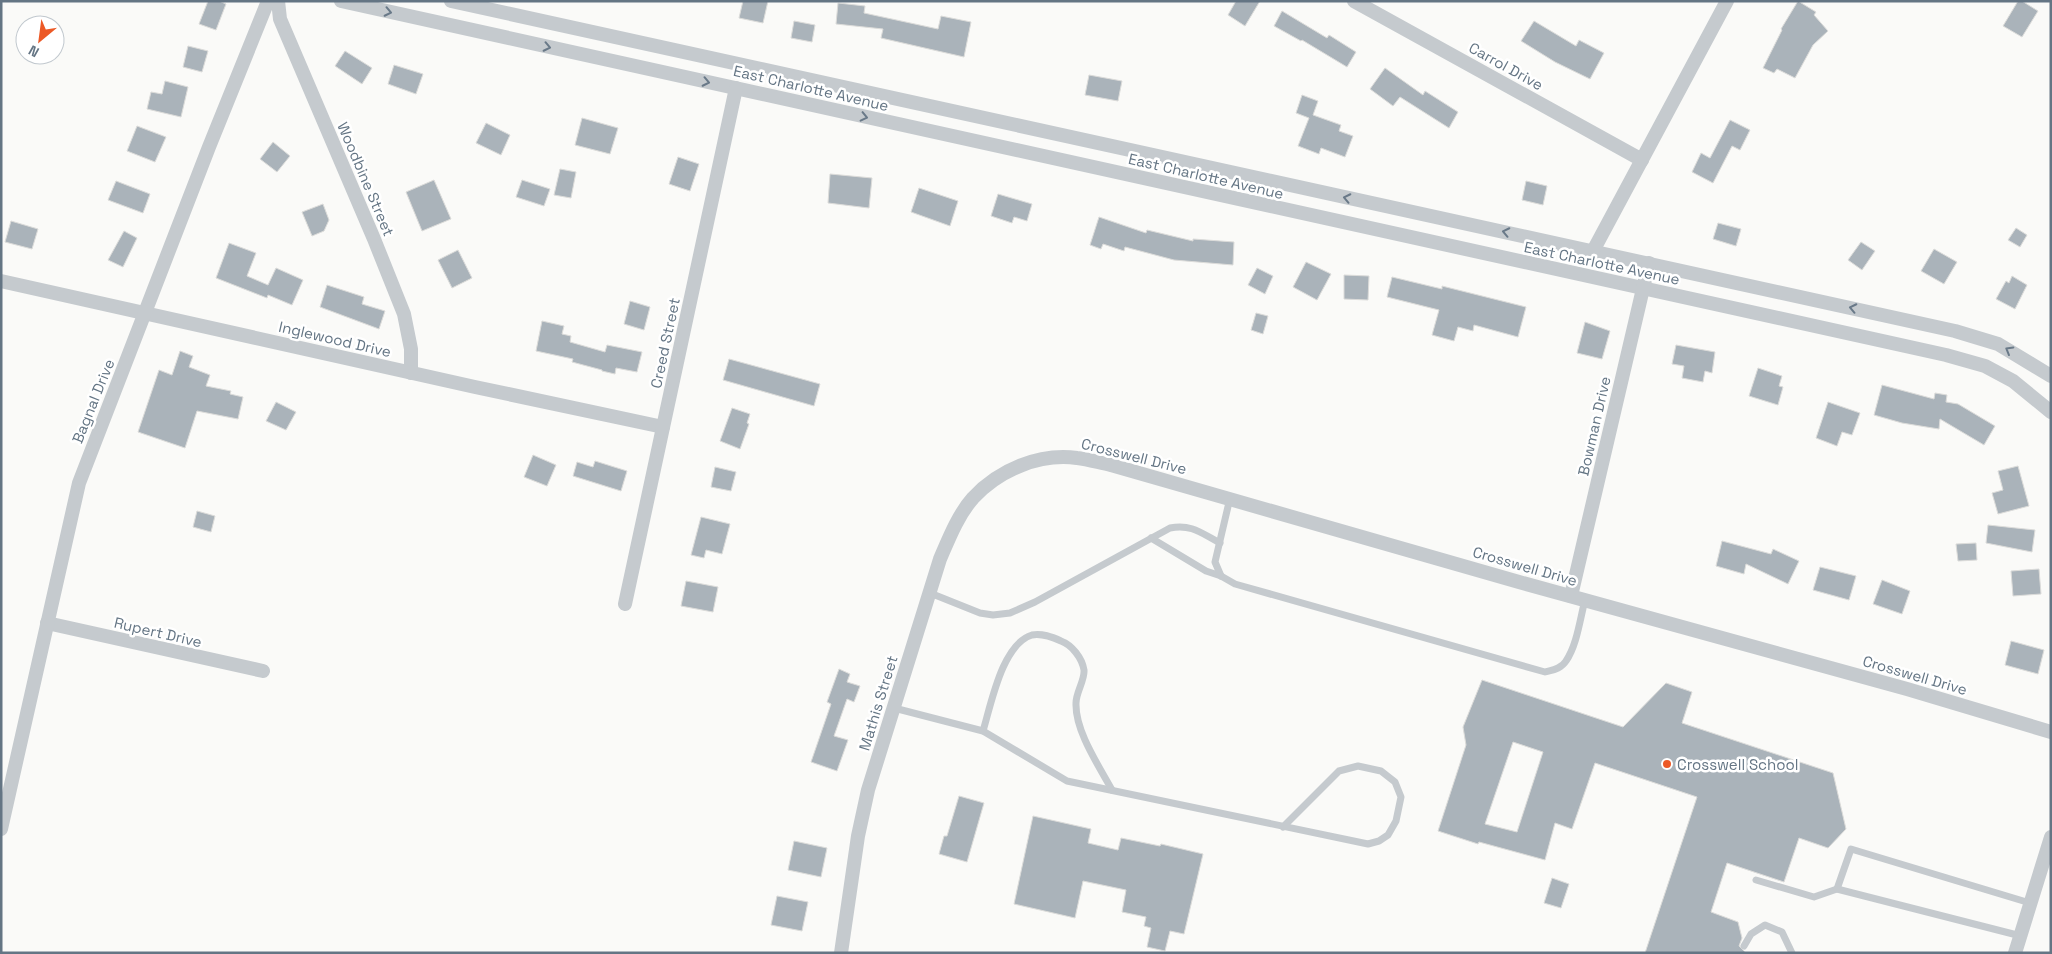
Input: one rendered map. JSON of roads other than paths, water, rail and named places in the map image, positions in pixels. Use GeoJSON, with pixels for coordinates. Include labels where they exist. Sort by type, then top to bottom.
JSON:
{"type":"FeatureCollection","features":[{"type":"Feature","properties":{"kind":"street","name":"Bagnal Drive"},"geometry":{"type":"LineString","coordinates":[[1,829],[79,483],[91,447],[145,314],[205,156],[268,1]]}},
{"type":"Feature","properties":{"kind":"street","name":"Woodbine Street"},"geometry":{"type":"LineString","coordinates":[[278,1],[280,19],[404,314],[411,349],[411,373]]}},
{"type":"Feature","properties":{"kind":"street","name":"East Charlotte Avenue"},"geometry":{"type":"LineString","coordinates":[[341,1],[1969,360],[2013,381],[2051,412]]}},
{"type":"Feature","properties":{"kind":"street","name":"East Charlotte Avenue"},"geometry":{"type":"LineString","coordinates":[[451,1],[1649,263],[1977,337],[1998,344],[2051,376]]}},
{"type":"Feature","properties":{"kind":"street","name":"Carrol Drive"},"geometry":{"type":"LineString","coordinates":[[1354,1],[1642,160]]}},
{"type":"Feature","properties":{"kind":"street"},"geometry":{"type":"LineString","coordinates":[[1593,251],[1727,1]]}},
{"type":"Feature","properties":{"kind":"street","name":"Creed Street"},"geometry":{"type":"LineString","coordinates":[[625,604],[736,88]]}},
{"type":"Feature","properties":{"kind":"street","name":"Bowman Drive"},"geometry":{"type":"LineString","coordinates":[[1571,596],[1649,263]]}},
{"type":"Feature","properties":{"kind":"street","name":"Inglewood Drive"},"geometry":{"type":"LineString","coordinates":[[1,281],[411,373],[663,426]]}},
{"type":"Feature","properties":{"kind":"street","name":"Crosswell Drive"},"geometry":{"type":"LineString","coordinates":[[992,482],[1016,467],[1037,460],[1076,458],[1111,465],[1907,689],[2051,732]]}},
{"type":"Feature","properties":{"kind":"street","name":"Mathis Street"},"geometry":{"type":"LineString","coordinates":[[841,953],[858,836],[868,790],[940,559],[952,531],[972,498],[992,482]]}},
{"type":"Feature","properties":{"kind":"street","name":"Rupert Drive"},"geometry":{"type":"LineString","coordinates":[[47,623],[263,672]]}},
{"type":"Feature","properties":{"kind":"street"},"geometry":{"type":"LineString","coordinates":[[2016,953],[2051,837]]}},
{"type":"Feature","properties":{"kind":"lane"},"geometry":{"type":"LineString","coordinates":[[1221,576],[1215,562],[1230,498]]}},
{"type":"Feature","properties":{"kind":"lane"},"geometry":{"type":"LineString","coordinates":[[930,593],[980,613],[993,616],[1010,614],[1170,528],[1183,526],[1220,543]]}},
{"type":"Feature","properties":{"kind":"lane"},"geometry":{"type":"LineString","coordinates":[[1151,538],[1206,571],[1221,576],[1235,584],[1544,672],[1556,669],[1565,662],[1573,645],[1586,600]]}},
{"type":"Feature","properties":{"kind":"lane"},"geometry":{"type":"LineString","coordinates":[[983,731],[1002,670],[1010,654],[1018,644],[1032,635],[1047,635],[1066,642],[1077,653],[1084,671],[1075,701],[1076,716],[1112,790]]}},
{"type":"Feature","properties":{"kind":"lane"},"geometry":{"type":"LineString","coordinates":[[894,708],[983,731],[1066,780],[1284,827],[1368,844],[1379,841],[1388,834],[1396,821],[1401,797],[1395,782],[1381,771],[1358,766],[1339,771],[1284,827]]}},
{"type":"Feature","properties":{"kind":"lane"},"geometry":{"type":"LineString","coordinates":[[1837,889],[1851,849],[2030,903]]}},
{"type":"Feature","properties":{"kind":"lane"},"geometry":{"type":"LineString","coordinates":[[1756,880],[1814,896],[1837,889],[2021,936]]}},
{"type":"Feature","properties":{"kind":"lane"},"geometry":{"type":"LineString","coordinates":[[1744,946],[1751,934],[1766,925],[1782,932],[1792,953]]}},
{"type":"Feature","properties":{"kind":"place","name":"Crosswell School"},"geometry":{"type":"Point","coordinates":[1667,764]}}]}
